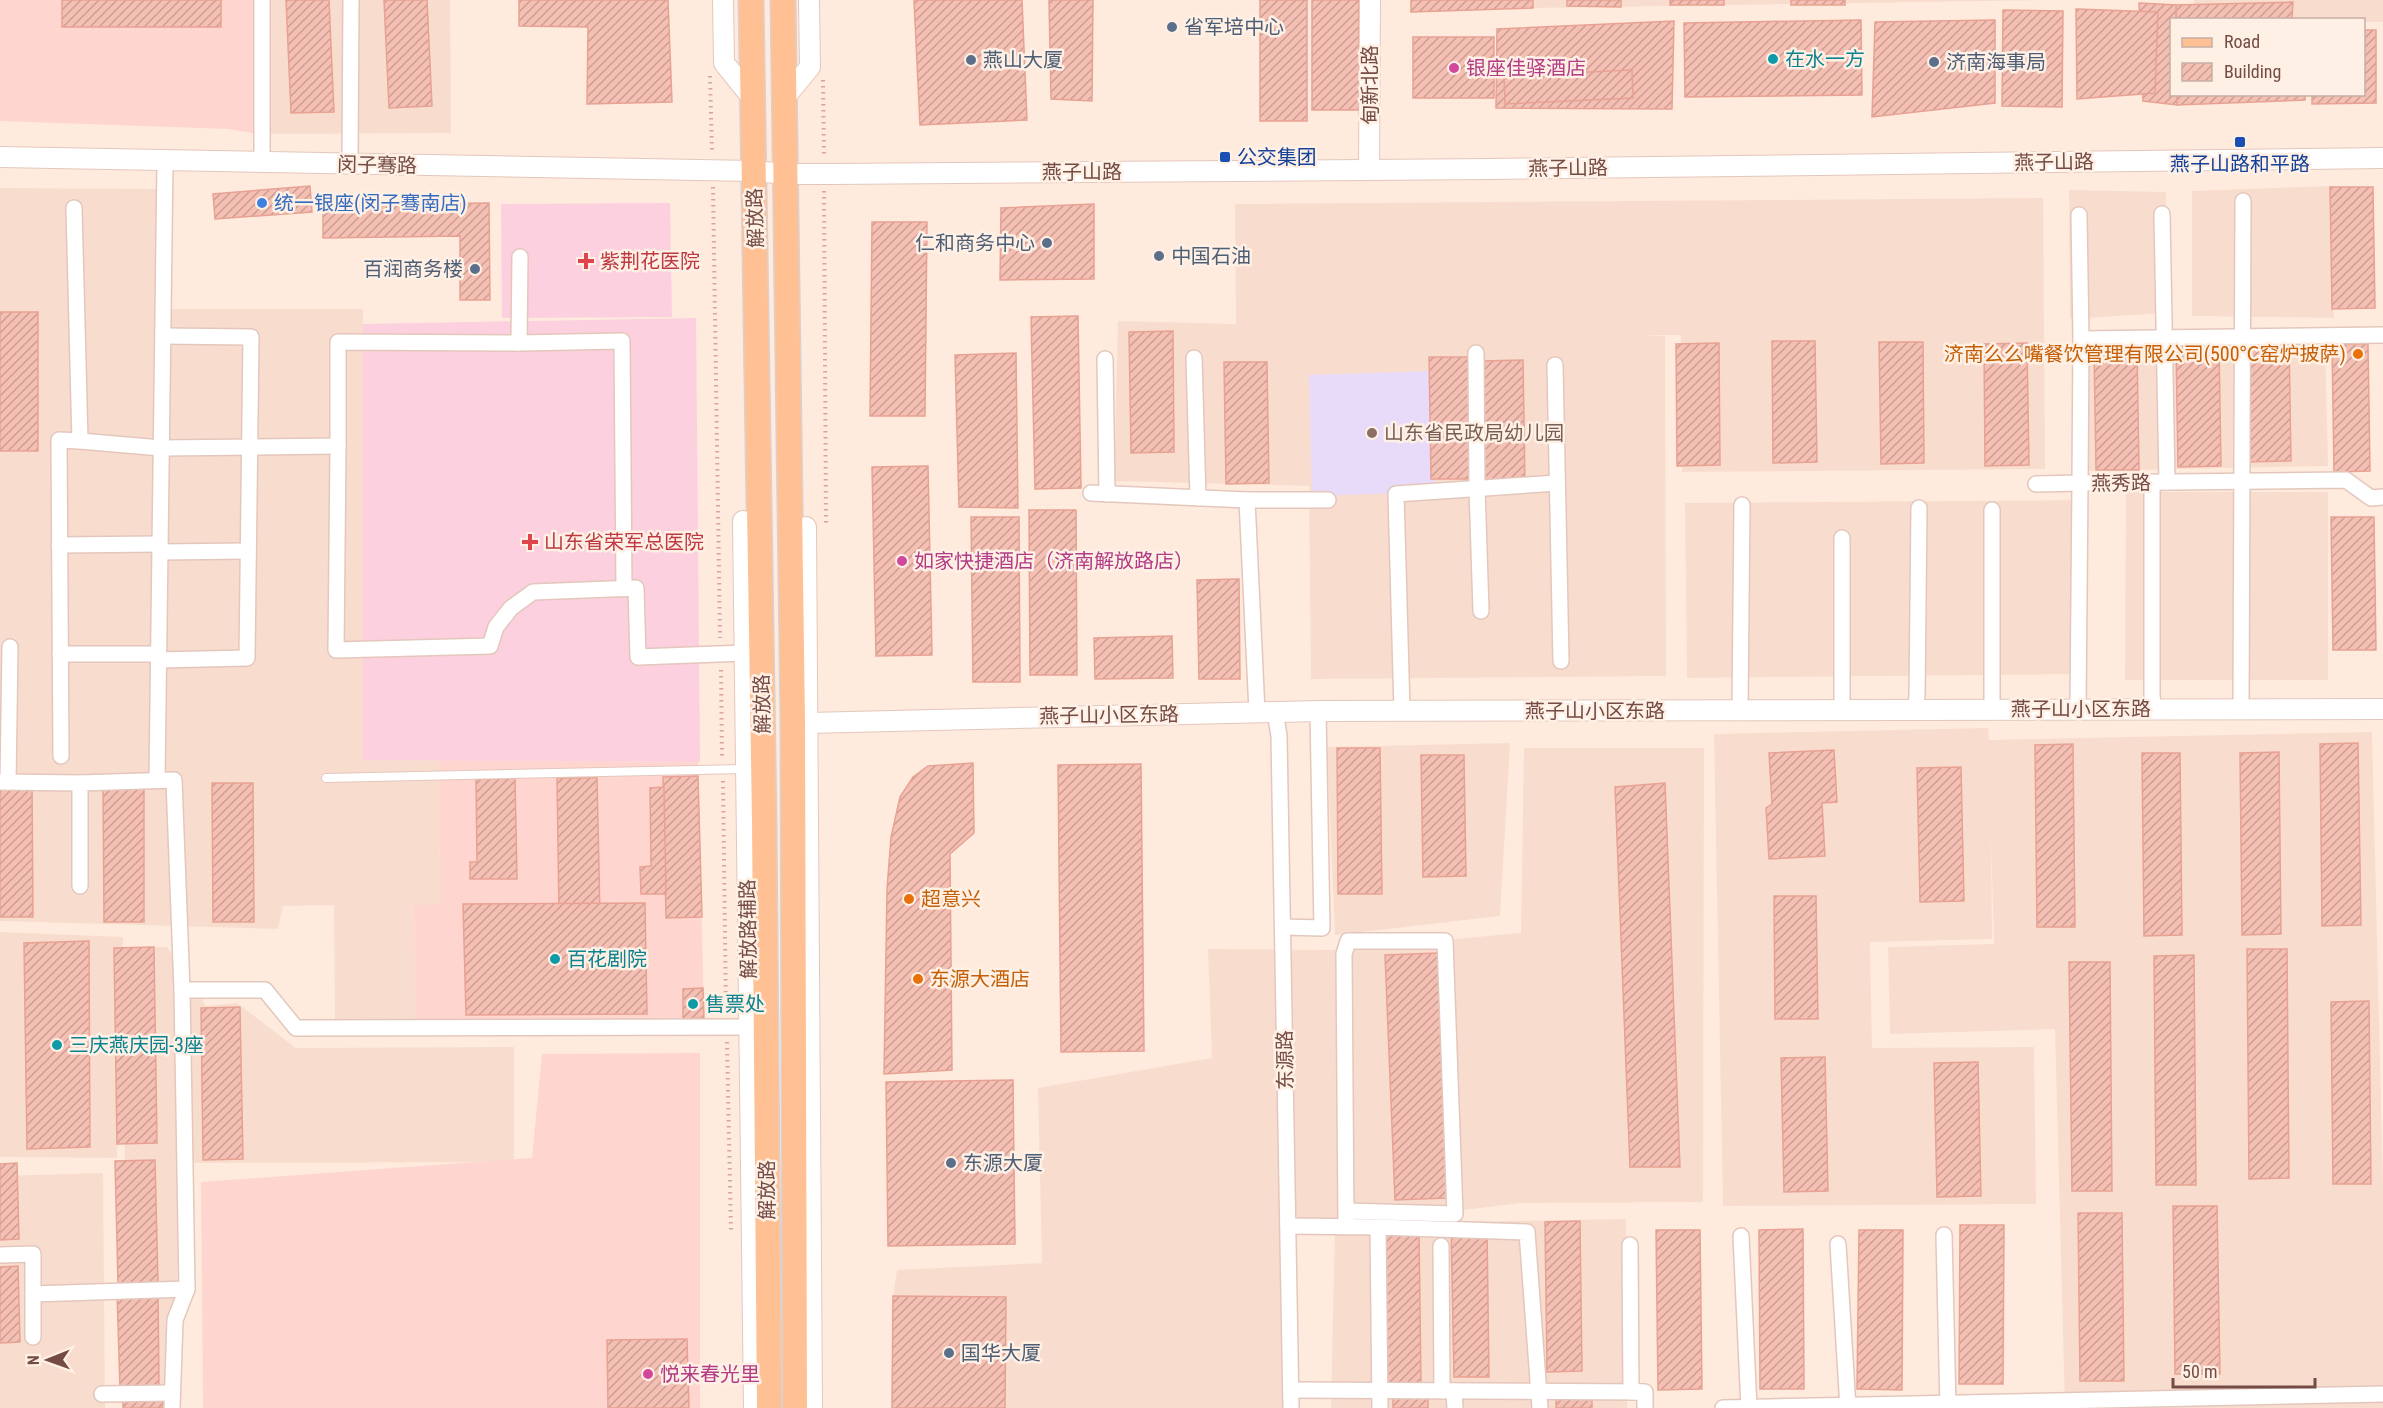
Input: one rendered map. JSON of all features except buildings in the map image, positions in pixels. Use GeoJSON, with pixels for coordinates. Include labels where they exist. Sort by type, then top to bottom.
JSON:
{"type":"FeatureCollection","features":[{"type":"Feature","properties":{"kind":"main road","name":"解放路"},"geometry":{"type":"LineString","coordinates":[[751,0],[760,500],[769,1408]]}},
{"type":"Feature","properties":{"kind":"main road","name":"解放路"},"geometry":{"type":"LineString","coordinates":[[783,0],[790,502],[795,1408]]}},
{"type":"Feature","properties":{"kind":"main road"},"geometry":{"type":"LineString","coordinates":[[743,521],[760,500]]}},
{"type":"Feature","properties":{"kind":"main road"},"geometry":{"type":"LineString","coordinates":[[790,502],[806,527]]}},
{"type":"Feature","properties":{"kind":"street"},"geometry":{"type":"LineString","coordinates":[[262,0],[262,163]]}},
{"type":"Feature","properties":{"kind":"street"},"geometry":{"type":"LineString","coordinates":[[350,164],[351,0]]}},
{"type":"Feature","properties":{"kind":"street"},"geometry":{"type":"LineString","coordinates":[[723,0],[724,63],[753,99]]}},
{"type":"Feature","properties":{"kind":"street"},"geometry":{"type":"LineString","coordinates":[[785,97],[810,67],[809,0]]}},
{"type":"Feature","properties":{"kind":"street","name":"甸新北路"},"geometry":{"type":"LineString","coordinates":[[1371,166],[1372,0]]}},
{"type":"Feature","properties":{"kind":"street","name":"燕子山路"},"geometry":{"type":"LineString","coordinates":[[1371,166],[2383,150]]}},
{"type":"Feature","properties":{"kind":"street","name":"闵子骞路"},"geometry":{"type":"LineString","coordinates":[[0,157],[753,171]]}},
{"type":"Feature","properties":{"kind":"street","name":"燕子山路"},"geometry":{"type":"LineString","coordinates":[[753,171],[2383,158]]}},
{"type":"Feature","properties":{"kind":"street"},"geometry":{"type":"LineString","coordinates":[[157,780],[165,161]]}},
{"type":"Feature","properties":{"kind":"street"},"geometry":{"type":"LineString","coordinates":[[2241,709],[2243,201]]}},
{"type":"Feature","properties":{"kind":"street"},"geometry":{"type":"LineString","coordinates":[[75,208],[80,441]]}},
{"type":"Feature","properties":{"kind":"street"},"geometry":{"type":"LineString","coordinates":[[2154,708],[2152,696],[2166,338],[2162,214]]}},
{"type":"Feature","properties":{"kind":"street"},"geometry":{"type":"LineString","coordinates":[[2036,484],[2080,483],[2079,215]]}},
{"type":"Feature","properties":{"kind":"street"},"geometry":{"type":"LineString","coordinates":[[519,343],[520,257]]}},
{"type":"Feature","properties":{"kind":"street"},"geometry":{"type":"LineString","coordinates":[[2081,339],[2242,335],[2383,335]]}},
{"type":"Feature","properties":{"kind":"street"},"geometry":{"type":"LineString","coordinates":[[60,654],[246,658],[251,337],[163,336]]}},
{"type":"Feature","properties":{"kind":"street"},"geometry":{"type":"LineString","coordinates":[[624,589],[622,341],[338,342],[336,650],[490,646],[496,627],[501,620],[511,608],[533,592],[624,589],[636,588],[638,657],[745,653]]}},
{"type":"Feature","properties":{"kind":"street"},"geometry":{"type":"LineString","coordinates":[[1476,353],[1481,611]]}},
{"type":"Feature","properties":{"kind":"street"},"geometry":{"type":"LineString","coordinates":[[1194,358],[1198,498]]}},
{"type":"Feature","properties":{"kind":"street"},"geometry":{"type":"LineString","coordinates":[[1105,359],[1107,494]]}},
{"type":"Feature","properties":{"kind":"street"},"geometry":{"type":"LineString","coordinates":[[1555,365],[1561,661]]}},
{"type":"Feature","properties":{"kind":"street"},"geometry":{"type":"LineString","coordinates":[[61,756],[59,440],[161,447],[339,446]]}},
{"type":"Feature","properties":{"kind":"street","name":"燕秀路"},"geometry":{"type":"LineString","coordinates":[[2078,709],[2080,483],[2346,480],[2371,498],[2383,497]]}},
{"type":"Feature","properties":{"kind":"street"},"geometry":{"type":"LineString","coordinates":[[1402,711],[1396,494],[1557,483]]}},
{"type":"Feature","properties":{"kind":"street"},"geometry":{"type":"LineString","coordinates":[[1091,493],[1247,500],[1328,500]]}},
{"type":"Feature","properties":{"kind":"street","name":"东源路"},"geometry":{"type":"LineString","coordinates":[[1247,500],[1266,712],[1279,736],[1291,1408]]}},
{"type":"Feature","properties":{"kind":"street"},"geometry":{"type":"LineString","coordinates":[[1740,710],[1742,505]]}},
{"type":"Feature","properties":{"kind":"street"},"geometry":{"type":"LineString","coordinates":[[1915,710],[1919,508]]}},
{"type":"Feature","properties":{"kind":"street"},"geometry":{"type":"LineString","coordinates":[[1992,510],[1992,709]]}},
{"type":"Feature","properties":{"kind":"street","name":"解放路辅路"},"geometry":{"type":"LineString","coordinates":[[743,521],[754,1408]]}},
{"type":"Feature","properties":{"kind":"street"},"geometry":{"type":"LineString","coordinates":[[806,527],[812,1408]]}},
{"type":"Feature","properties":{"kind":"street"},"geometry":{"type":"LineString","coordinates":[[1842,538],[1842,710]]}},
{"type":"Feature","properties":{"kind":"street"},"geometry":{"type":"LineString","coordinates":[[59,545],[248,551]]}},
{"type":"Feature","properties":{"kind":"street"},"geometry":{"type":"LineString","coordinates":[[10,647],[4,782],[80,783],[174,780],[182,990],[187,1289],[175,1320],[171,1400],[102,1394]]}},
{"type":"Feature","properties":{"kind":"street","name":"燕子山小区东路"},"geometry":{"type":"LineString","coordinates":[[808,723],[1318,711],[2383,709]]}},
{"type":"Feature","properties":{"kind":"street"},"geometry":{"type":"LineString","coordinates":[[1283,927],[1322,928],[1318,711]]}},
{"type":"Feature","properties":{"kind":"street"},"geometry":{"type":"LineString","coordinates":[[80,783],[80,886]]}},
{"type":"Feature","properties":{"kind":"street"},"geometry":{"type":"LineString","coordinates":[[1288,1226],[1346,1219],[1455,1214],[1444,941],[1348,941],[1344,954],[1346,1219]]}},
{"type":"Feature","properties":{"kind":"street"},"geometry":{"type":"LineString","coordinates":[[182,990],[265,990],[296,1028],[727,1029],[750,1027]]}},
{"type":"Feature","properties":{"kind":"street"},"geometry":{"type":"LineString","coordinates":[[1346,1219],[1378,1227],[1527,1233],[1540,1408]]}},
{"type":"Feature","properties":{"kind":"street"},"geometry":{"type":"LineString","coordinates":[[1378,1227],[1380,1408]]}},
{"type":"Feature","properties":{"kind":"street"},"geometry":{"type":"LineString","coordinates":[[1944,1235],[1948,1406]]}},
{"type":"Feature","properties":{"kind":"street"},"geometry":{"type":"LineString","coordinates":[[1741,1236],[1749,1408]]}},
{"type":"Feature","properties":{"kind":"street"},"geometry":{"type":"LineString","coordinates":[[1838,1244],[1848,1407]]}},
{"type":"Feature","properties":{"kind":"street"},"geometry":{"type":"LineString","coordinates":[[1629,1245],[1631,1392]]}},
{"type":"Feature","properties":{"kind":"street"},"geometry":{"type":"LineString","coordinates":[[1441,1246],[1448,1391],[1455,1408]]}},
{"type":"Feature","properties":{"kind":"street"},"geometry":{"type":"LineString","coordinates":[[0,1255],[33,1254],[33,1337]]}},
{"type":"Feature","properties":{"kind":"street"},"geometry":{"type":"LineString","coordinates":[[33,1294],[187,1289]]}},
{"type":"Feature","properties":{"kind":"street"},"geometry":{"type":"LineString","coordinates":[[1291,1390],[1645,1392],[1645,1408]]}},
{"type":"Feature","properties":{"kind":"street"},"geometry":{"type":"LineString","coordinates":[[1724,1408],[1948,1406],[2383,1394]]}},
{"type":"Feature","properties":{"kind":"lane"},"geometry":{"type":"LineString","coordinates":[[326,778],[746,769]]}},
{"type":"Feature","properties":{"kind":"path"},"geometry":{"type":"LineString","coordinates":[[710,67],[720,639]]}},
{"type":"Feature","properties":{"kind":"path"},"geometry":{"type":"LineString","coordinates":[[721,663],[731,1233]]}},
{"type":"Feature","properties":{"kind":"shaded area"},"geometry":{"type":"Polygon","coordinates":[[[0,0],[260,0],[260,134],[228,129],[0,121],[0,0]]]}},
{"type":"Feature","properties":{"kind":"shaded area"},"geometry":{"type":"Polygon","coordinates":[[[260,0],[450,0],[451,133],[260,134],[260,0]]]}},
{"type":"Feature","properties":{"kind":"shaded area"},"geometry":{"type":"Polygon","coordinates":[[[1533,0],[2044,0],[1533,8],[1533,0]]]}},
{"type":"Feature","properties":{"kind":"shaded area"},"geometry":{"type":"Polygon","coordinates":[[[2194,0],[2383,0],[2383,22],[2365,22],[2365,18],[2194,18],[2194,0]]]}},
{"type":"Feature","properties":{"kind":"shaded area"},"geometry":{"type":"Polygon","coordinates":[[[2331,186],[2334,318],[2192,316],[2192,191],[2331,186]]]}},
{"type":"Feature","properties":{"kind":"shaded area"},"geometry":{"type":"Polygon","coordinates":[[[0,188],[160,189],[160,309],[363,309],[363,759],[439,760],[440,905],[414,905],[415,1022],[335,1024],[334,905],[283,906],[278,929],[0,921],[0,188]]]}},
{"type":"Feature","properties":{"kind":"shaded area"},"geometry":{"type":"Polygon","coordinates":[[[2069,190],[2166,192],[2165,313],[2070,319],[2069,190]]]}},
{"type":"Feature","properties":{"kind":"shaded area"},"geometry":{"type":"Polygon","coordinates":[[[2043,198],[2045,469],[1682,472],[1681,335],[1642,335],[1665,336],[1666,676],[1311,679],[1309,486],[1114,481],[1118,321],[1236,324],[1235,204],[2043,198]]]}},
{"type":"Feature","properties":{"kind":"shaded area","name":"紫荆花医院"},"geometry":{"type":"Polygon","coordinates":[[[670,203],[672,317],[502,318],[501,204],[670,203]]]}},
{"type":"Feature","properties":{"kind":"shaded area","name":"山东省荣军总医院"},"geometry":{"type":"Polygon","coordinates":[[[696,318],[700,762],[363,760],[363,324],[696,318]]]}},
{"type":"Feature","properties":{"kind":"shaded area"},"geometry":{"type":"Polygon","coordinates":[[[2325,343],[2328,466],[2086,471],[2083,348],[2325,343]]]}},
{"type":"Feature","properties":{"kind":"shaded area","name":"山东省民政局幼儿园"},"geometry":{"type":"Polygon","coordinates":[[[1431,371],[1435,492],[1312,496],[1309,375],[1431,371]]]}},
{"type":"Feature","properties":{"kind":"shaded area"},"geometry":{"type":"Polygon","coordinates":[[[2126,492],[2328,492],[2328,680],[2125,680],[2126,492]]]}},
{"type":"Feature","properties":{"kind":"shaded area"},"geometry":{"type":"Polygon","coordinates":[[[2084,500],[2085,674],[1687,678],[1685,503],[2084,500]]]}},
{"type":"Feature","properties":{"kind":"shaded area"},"geometry":{"type":"Polygon","coordinates":[[[1988,728],[1989,740],[2372,732],[2383,1187],[2383,1408],[2065,1408],[2055,1029],[1890,1034],[1888,947],[1994,944],[1991,836],[1992,939],[1870,942],[1872,1048],[2034,1047],[2036,1204],[1723,1206],[1714,734],[1988,728]]]}},
{"type":"Feature","properties":{"kind":"shaded area"},"geometry":{"type":"Polygon","coordinates":[[[1510,743],[1500,916],[1335,935],[1327,747],[1510,743]]]}},
{"type":"Feature","properties":{"kind":"shaded area"},"geometry":{"type":"Polygon","coordinates":[[[1524,748],[1704,748],[1703,1202],[1521,1203],[1350,1224],[1626,1219],[1627,1408],[1331,1408],[1335,1225],[1294,1229],[1290,1408],[892,1408],[893,1296],[897,1270],[1042,1263],[1038,1088],[1212,1058],[1208,949],[1335,950],[1521,933],[1524,748]]]}},
{"type":"Feature","properties":{"kind":"shaded area"},"geometry":{"type":"Polygon","coordinates":[[[439,760],[698,762],[704,1018],[415,1022],[414,905],[440,904],[439,760]]]}},
{"type":"Feature","properties":{"kind":"shaded area"},"geometry":{"type":"Polygon","coordinates":[[[0,932],[123,937],[117,1158],[0,1157],[0,932]]]}},
{"type":"Feature","properties":{"kind":"shaded area"},"geometry":{"type":"Polygon","coordinates":[[[124,947],[167,947],[206,1006],[237,1003],[296,1048],[514,1047],[514,1162],[177,1163],[178,1408],[126,1408],[124,947]]]}},
{"type":"Feature","properties":{"kind":"shaded area"},"geometry":{"type":"Polygon","coordinates":[[[700,1053],[700,1408],[203,1408],[201,1182],[532,1158],[542,1054],[700,1053]]]}},
{"type":"Feature","properties":{"kind":"shaded area"},"geometry":{"type":"Polygon","coordinates":[[[103,1173],[105,1408],[0,1408],[0,1176],[103,1173]]]}},
{"type":"Feature","properties":{"kind":"place","name":"省军培中心"},"geometry":{"type":"Point","coordinates":[1172,27]}},
{"type":"Feature","properties":{"kind":"place","name":"在水一方"},"geometry":{"type":"Point","coordinates":[1773,59]}},
{"type":"Feature","properties":{"kind":"place","name":"燕山大厦"},"geometry":{"type":"Point","coordinates":[971,60]}},
{"type":"Feature","properties":{"kind":"place","name":"济南海事局"},"geometry":{"type":"Point","coordinates":[1934,62]}},
{"type":"Feature","properties":{"kind":"place","name":"银座佳驿酒店"},"geometry":{"type":"Point","coordinates":[1454,68]}},
{"type":"Feature","properties":{"kind":"place","name":"燕子山路和平路"},"geometry":{"type":"Point","coordinates":[2240,142]}},
{"type":"Feature","properties":{"kind":"place","name":"公交集团"},"geometry":{"type":"Point","coordinates":[1225,157]}},
{"type":"Feature","properties":{"kind":"place","name":"统一银座(闵子骞南店)"},"geometry":{"type":"Point","coordinates":[262,203]}},
{"type":"Feature","properties":{"kind":"place","name":"仁和商务中心"},"geometry":{"type":"Point","coordinates":[1047,243]}},
{"type":"Feature","properties":{"kind":"place","name":"中国石油"},"geometry":{"type":"Point","coordinates":[1159,256]}},
{"type":"Feature","properties":{"kind":"place","name":"紫荆花医院"},"geometry":{"type":"Point","coordinates":[586,261]}},
{"type":"Feature","properties":{"kind":"place","name":"百润商务楼"},"geometry":{"type":"Point","coordinates":[475,269]}},
{"type":"Feature","properties":{"kind":"place","name":"济南么么嘴餐饮管理有限公司(500℃窑炉披萨)"},"geometry":{"type":"Point","coordinates":[2358,354]}},
{"type":"Feature","properties":{"kind":"place","name":"山东省民政局幼儿园"},"geometry":{"type":"Point","coordinates":[1372,433]}},
{"type":"Feature","properties":{"kind":"place","name":"山东省荣军总医院"},"geometry":{"type":"Point","coordinates":[530,542]}},
{"type":"Feature","properties":{"kind":"place","name":"如家快捷酒店（济南解放路店）"},"geometry":{"type":"Point","coordinates":[902,561]}},
{"type":"Feature","properties":{"kind":"place","name":"超意兴"},"geometry":{"type":"Point","coordinates":[909,899]}},
{"type":"Feature","properties":{"kind":"place","name":"百花剧院"},"geometry":{"type":"Point","coordinates":[555,959]}},
{"type":"Feature","properties":{"kind":"place","name":"东源大酒店"},"geometry":{"type":"Point","coordinates":[918,979]}},
{"type":"Feature","properties":{"kind":"place","name":"售票处"},"geometry":{"type":"Point","coordinates":[693,1004]}},
{"type":"Feature","properties":{"kind":"place","name":"三庆燕庆园-3座"},"geometry":{"type":"Point","coordinates":[57,1045]}},
{"type":"Feature","properties":{"kind":"place","name":"东源大厦"},"geometry":{"type":"Point","coordinates":[951,1163]}},
{"type":"Feature","properties":{"kind":"place","name":"国华大厦"},"geometry":{"type":"Point","coordinates":[949,1353]}},
{"type":"Feature","properties":{"kind":"place","name":"悦来春光里"},"geometry":{"type":"Point","coordinates":[648,1374]}}]}
